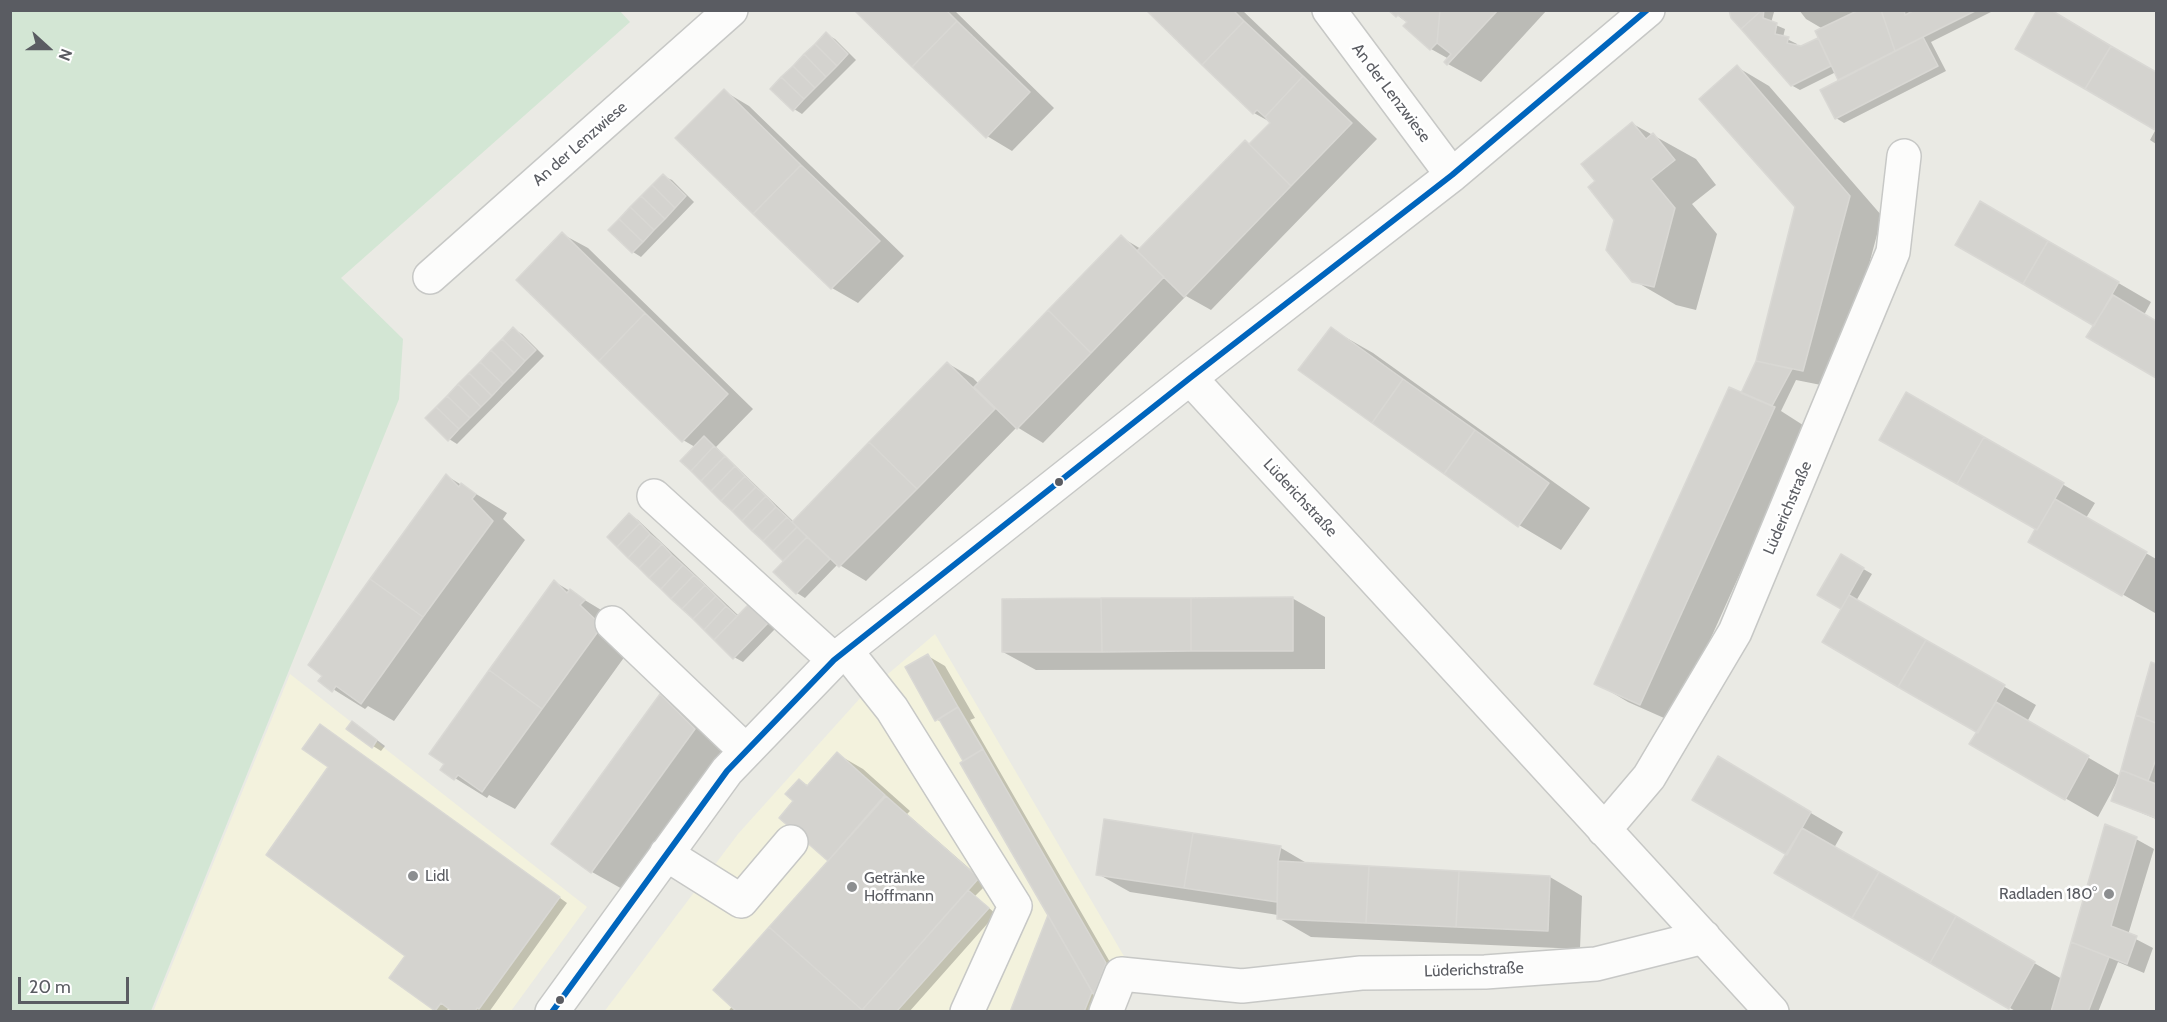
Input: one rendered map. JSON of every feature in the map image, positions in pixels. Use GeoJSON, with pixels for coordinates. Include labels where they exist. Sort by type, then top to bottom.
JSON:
{"type":"FeatureCollection","features":[{"type":"Feature","properties":{"kind":"street","name":"An der Lenzwiese"},"geometry":{"type":"LineString","coordinates":[[430,277],[731,10]]}},
{"type":"Feature","properties":{"kind":"street","name":"An der Lenzwiese"},"geometry":{"type":"LineString","coordinates":[[1329,10],[1452,175]]}},
{"type":"Feature","properties":{"kind":"street"},"geometry":{"type":"LineString","coordinates":[[552,1011],[727,771],[840,656],[1190,378],[1452,175],[1648,10]]}},
{"type":"Feature","properties":{"kind":"street","name":"Lüderichstraße"},"geometry":{"type":"LineString","coordinates":[[1604,830],[1649,777],[1735,632],[1893,252],[1904,156]]}},
{"type":"Feature","properties":{"kind":"street","name":"Lüderichstraße"},"geometry":{"type":"LineString","coordinates":[[1190,378],[1772,1011]]}},
{"type":"Feature","properties":{"kind":"street"},"geometry":{"type":"LineString","coordinates":[[654,496],[840,656],[892,709],[1015,906],[967,1011]]}},
{"type":"Feature","properties":{"kind":"street"},"geometry":{"type":"LineString","coordinates":[[612,623],[746,751]]}},
{"type":"Feature","properties":{"kind":"street"},"geometry":{"type":"LineString","coordinates":[[666,854],[741,901],[790,842]]}},
{"type":"Feature","properties":{"kind":"street","name":"Lüderichstraße"},"geometry":{"type":"LineString","coordinates":[[1106,1011],[1121,974],[1242,986],[1361,972],[1485,972],[1596,964],[1704,938]]}},
{"type":"Feature","properties":{"kind":"shaded area"},"geometry":{"type":"Polygon","coordinates":[[[619,10],[630,22],[341,278],[403,339],[399,399],[151,1011],[11,1011],[11,11],[619,10]]]}},
{"type":"Feature","properties":{"kind":"shaded area"},"geometry":{"type":"Polygon","coordinates":[[[935,634],[1135,975],[1121,1011],[604,1012],[738,834],[862,696],[935,634]]]}},
{"type":"Feature","properties":{"kind":"shaded area"},"geometry":{"type":"Polygon","coordinates":[[[290,674],[587,907],[511,1011],[153,1012],[290,674]]]}},
{"type":"Feature","properties":{"kind":"building"},"geometry":{"type":"Polygon","coordinates":[[[854,10],[946,10],[957,21],[912,67],[854,10]]]}},
{"type":"Feature","properties":{"kind":"building"},"geometry":{"type":"Polygon","coordinates":[[[1146,10],[1233,10],[1244,21],[1202,65],[1146,10]]]}},
{"type":"Feature","properties":{"kind":"building"},"geometry":{"type":"Polygon","coordinates":[[[1388,10],[1440,10],[1437,43],[1430,50],[1403,26],[1407,22],[1388,10]]]}},
{"type":"Feature","properties":{"kind":"building"},"geometry":{"type":"Polygon","coordinates":[[[1440,10],[1498,10],[1447,65],[1444,62],[1451,54],[1437,43],[1440,10]]]}},
{"type":"Feature","properties":{"kind":"building"},"geometry":{"type":"Polygon","coordinates":[[[1729,10],[1762,10],[1741,29],[1731,18],[1729,10]]]}},
{"type":"Feature","properties":{"kind":"building"},"geometry":{"type":"Polygon","coordinates":[[[1764,10],[1763,18],[1777,23],[1775,34],[1789,37],[1787,43],[1801,46],[1818,38],[1831,66],[1791,86],[1741,29],[1764,10]]]}},
{"type":"Feature","properties":{"kind":"building"},"geometry":{"type":"Polygon","coordinates":[[[1859,10],[1881,10],[1895,51],[1838,80],[1815,31],[1859,10]]]}},
{"type":"Feature","properties":{"kind":"building"},"geometry":{"type":"Polygon","coordinates":[[[1881,10],[1904,10],[1905,15],[1915,10],[1977,10],[1895,51],[1881,10]]]}},
{"type":"Feature","properties":{"kind":"building"},"geometry":{"type":"Polygon","coordinates":[[[2037,10],[2051,10],[2111,46],[2085,89],[2015,49],[2037,10]]]}},
{"type":"Feature","properties":{"kind":"building"},"geometry":{"type":"Polygon","coordinates":[[[957,21],[1030,92],[986,138],[912,67],[957,21]]]}},
{"type":"Feature","properties":{"kind":"building"},"geometry":{"type":"Polygon","coordinates":[[[1244,21],[1303,76],[1265,117],[1257,110],[1253,114],[1202,65],[1244,21]]]}},
{"type":"Feature","properties":{"kind":"building"},"geometry":{"type":"Polygon","coordinates":[[[826,32],[848,54],[837,66],[815,44],[826,32]]]}},
{"type":"Feature","properties":{"kind":"building"},"geometry":{"type":"Polygon","coordinates":[[[1923,37],[1938,66],[1835,119],[1820,90],[1923,37]]]}},
{"type":"Feature","properties":{"kind":"building"},"geometry":{"type":"Polygon","coordinates":[[[815,44],[837,66],[826,77],[804,54],[815,44]]]}},
{"type":"Feature","properties":{"kind":"building"},"geometry":{"type":"Polygon","coordinates":[[[2111,46],[2156,72],[2155,130],[2085,89],[2111,46]]]}},
{"type":"Feature","properties":{"kind":"building"},"geometry":{"type":"Polygon","coordinates":[[[804,54],[826,77],[815,88],[793,66],[804,54]]]}},
{"type":"Feature","properties":{"kind":"building"},"geometry":{"type":"Polygon","coordinates":[[[1737,65],[1850,196],[1803,371],[1756,361],[1795,207],[1699,99],[1737,65]]]}},
{"type":"Feature","properties":{"kind":"building"},"geometry":{"type":"Polygon","coordinates":[[[793,66],[815,88],[804,99],[781,77],[793,66]]]}},
{"type":"Feature","properties":{"kind":"building"},"geometry":{"type":"Polygon","coordinates":[[[1303,76],[1352,123],[1291,186],[1249,144],[1270,123],[1265,117],[1303,76]]]}},
{"type":"Feature","properties":{"kind":"building"},"geometry":{"type":"Polygon","coordinates":[[[781,77],[804,99],[793,111],[770,89],[781,77]]]}},
{"type":"Feature","properties":{"kind":"building"},"geometry":{"type":"Polygon","coordinates":[[[724,89],[801,165],[753,214],[675,138],[724,89]]]}},
{"type":"Feature","properties":{"kind":"building"},"geometry":{"type":"Polygon","coordinates":[[[1632,122],[1646,139],[1653,133],[1675,160],[1651,179],[1675,208],[1654,287],[1632,282],[1606,250],[1614,220],[1588,187],[1595,181],[1581,164],[1632,122]]]}},
{"type":"Feature","properties":{"kind":"building"},"geometry":{"type":"Polygon","coordinates":[[[1245,140],[1291,186],[1184,297],[1137,251],[1245,140]]]}},
{"type":"Feature","properties":{"kind":"building"},"geometry":{"type":"Polygon","coordinates":[[[801,165],[880,241],[831,289],[753,214],[801,165]]]}},
{"type":"Feature","properties":{"kind":"building"},"geometry":{"type":"Polygon","coordinates":[[[663,174],[686,196],[675,208],[652,185],[663,174]]]}},
{"type":"Feature","properties":{"kind":"building"},"geometry":{"type":"Polygon","coordinates":[[[652,185],[675,208],[665,219],[641,196],[652,185]]]}},
{"type":"Feature","properties":{"kind":"building"},"geometry":{"type":"Polygon","coordinates":[[[641,196],[665,219],[654,230],[630,207],[641,196]]]}},
{"type":"Feature","properties":{"kind":"building"},"geometry":{"type":"Polygon","coordinates":[[[1980,201],[2048,241],[2023,284],[1955,245],[1980,201]]]}},
{"type":"Feature","properties":{"kind":"building"},"geometry":{"type":"Polygon","coordinates":[[[630,207],[654,230],[643,242],[619,219],[630,207]]]}},
{"type":"Feature","properties":{"kind":"building"},"geometry":{"type":"Polygon","coordinates":[[[619,219],[643,242],[632,253],[608,230],[619,219]]]}},
{"type":"Feature","properties":{"kind":"building"},"geometry":{"type":"Polygon","coordinates":[[[562,232],[645,313],[599,361],[516,280],[562,232]]]}},
{"type":"Feature","properties":{"kind":"building"},"geometry":{"type":"Polygon","coordinates":[[[1121,235],[1164,277],[1091,353],[1048,310],[1121,235]]]}},
{"type":"Feature","properties":{"kind":"building"},"geometry":{"type":"Polygon","coordinates":[[[2048,241],[2119,282],[2094,326],[2023,284],[2048,241]]]}},
{"type":"Feature","properties":{"kind":"building"},"geometry":{"type":"Polygon","coordinates":[[[2113,295],[2156,321],[2156,378],[2086,337],[2113,295]]]}},
{"type":"Feature","properties":{"kind":"building"},"geometry":{"type":"Polygon","coordinates":[[[1048,310],[1091,353],[1017,429],[974,387],[1048,310]]]}},
{"type":"Feature","properties":{"kind":"building"},"geometry":{"type":"Polygon","coordinates":[[[645,313],[728,394],[682,442],[599,361],[645,313]]]}},
{"type":"Feature","properties":{"kind":"building"},"geometry":{"type":"Polygon","coordinates":[[[513,327],[536,350],[525,361],[502,339],[513,327]]]}},
{"type":"Feature","properties":{"kind":"building"},"geometry":{"type":"Polygon","coordinates":[[[1331,327],[1403,379],[1372,423],[1298,370],[1331,327]]]}},
{"type":"Feature","properties":{"kind":"building"},"geometry":{"type":"Polygon","coordinates":[[[502,339],[525,361],[514,373],[491,350],[502,339]]]}},
{"type":"Feature","properties":{"kind":"building"},"geometry":{"type":"Polygon","coordinates":[[[491,350],[514,373],[503,384],[480,362],[491,350]]]}},
{"type":"Feature","properties":{"kind":"building"},"geometry":{"type":"Polygon","coordinates":[[[1756,361],[1792,369],[1772,406],[1741,393],[1756,361]]]}},
{"type":"Feature","properties":{"kind":"building"},"geometry":{"type":"Polygon","coordinates":[[[480,362],[503,384],[492,396],[469,373],[480,362]]]}},
{"type":"Feature","properties":{"kind":"building"},"geometry":{"type":"Polygon","coordinates":[[[947,362],[995,409],[917,489],[869,442],[947,362]]]}},
{"type":"Feature","properties":{"kind":"building"},"geometry":{"type":"Polygon","coordinates":[[[469,373],[492,396],[481,407],[458,384],[469,373]]]}},
{"type":"Feature","properties":{"kind":"building"},"geometry":{"type":"Polygon","coordinates":[[[1403,379],[1475,430],[1444,474],[1372,423],[1403,379]]]}},
{"type":"Feature","properties":{"kind":"building"},"geometry":{"type":"Polygon","coordinates":[[[458,384],[481,407],[470,418],[447,396],[458,384]]]}},
{"type":"Feature","properties":{"kind":"building"},"geometry":{"type":"Polygon","coordinates":[[[1729,387],[1775,407],[1640,705],[1594,684],[1729,387]]]}},
{"type":"Feature","properties":{"kind":"building"},"geometry":{"type":"Polygon","coordinates":[[[1906,392],[1984,437],[1957,484],[1879,440],[1906,392]]]}},
{"type":"Feature","properties":{"kind":"building"},"geometry":{"type":"Polygon","coordinates":[[[447,396],[470,418],[459,429],[436,407],[447,396]]]}},
{"type":"Feature","properties":{"kind":"building"},"geometry":{"type":"Polygon","coordinates":[[[436,407],[459,429],[448,441],[425,418],[436,407]]]}},
{"type":"Feature","properties":{"kind":"building"},"geometry":{"type":"Polygon","coordinates":[[[1475,430],[1549,483],[1518,527],[1444,474],[1475,430]]]}},
{"type":"Feature","properties":{"kind":"building"},"geometry":{"type":"Polygon","coordinates":[[[704,436],[714,446],[691,471],[680,461],[704,436]]]}},
{"type":"Feature","properties":{"kind":"building"},"geometry":{"type":"Polygon","coordinates":[[[1984,437],[2064,483],[2037,530],[1957,484],[1984,437]]]}},
{"type":"Feature","properties":{"kind":"building"},"geometry":{"type":"Polygon","coordinates":[[[869,442],[917,489],[839,567],[792,522],[869,442]]]}},
{"type":"Feature","properties":{"kind":"building"},"geometry":{"type":"Polygon","coordinates":[[[714,446],[725,456],[701,481],[691,471],[714,446]]]}},
{"type":"Feature","properties":{"kind":"building"},"geometry":{"type":"Polygon","coordinates":[[[725,456],[735,466],[711,491],[701,481],[725,456]]]}},
{"type":"Feature","properties":{"kind":"building"},"geometry":{"type":"Polygon","coordinates":[[[735,466],[745,476],[721,501],[711,491],[735,466]]]}},
{"type":"Feature","properties":{"kind":"building"},"geometry":{"type":"Polygon","coordinates":[[[446,474],[459,487],[461,483],[476,494],[472,499],[493,521],[423,617],[370,579],[446,474]]]}},
{"type":"Feature","properties":{"kind":"building"},"geometry":{"type":"Polygon","coordinates":[[[745,476],[756,487],[732,511],[721,501],[745,476]]]}},
{"type":"Feature","properties":{"kind":"building"},"geometry":{"type":"Polygon","coordinates":[[[756,487],[766,496],[742,521],[732,511],[756,487]]]}},
{"type":"Feature","properties":{"kind":"building"},"geometry":{"type":"Polygon","coordinates":[[[766,496],[776,507],[752,531],[742,521],[766,496]]]}},
{"type":"Feature","properties":{"kind":"building"},"geometry":{"type":"Polygon","coordinates":[[[2055,499],[2147,552],[2122,596],[2028,542],[2055,499]]]}},
{"type":"Feature","properties":{"kind":"building"},"geometry":{"type":"Polygon","coordinates":[[[776,507],[787,517],[763,541],[752,531],[776,507]]]}},
{"type":"Feature","properties":{"kind":"building"},"geometry":{"type":"Polygon","coordinates":[[[629,513],[640,523],[617,547],[607,537],[629,513]]]}},
{"type":"Feature","properties":{"kind":"building"},"geometry":{"type":"Polygon","coordinates":[[[787,517],[797,527],[773,551],[763,541],[787,517]]]}},
{"type":"Feature","properties":{"kind":"building"},"geometry":{"type":"Polygon","coordinates":[[[640,523],[650,534],[628,558],[617,547],[640,523]]]}},
{"type":"Feature","properties":{"kind":"building"},"geometry":{"type":"Polygon","coordinates":[[[797,527],[807,537],[783,561],[773,551],[797,527]]]}},
{"type":"Feature","properties":{"kind":"building"},"geometry":{"type":"Polygon","coordinates":[[[650,534],[662,544],[639,568],[628,558],[650,534]]]}},
{"type":"Feature","properties":{"kind":"building"},"geometry":{"type":"Polygon","coordinates":[[[807,537],[830,559],[796,594],[773,572],[807,537]]]}},
{"type":"Feature","properties":{"kind":"building"},"geometry":{"type":"Polygon","coordinates":[[[662,544],[672,555],[649,578],[639,568],[662,544]]]}},
{"type":"Feature","properties":{"kind":"building"},"geometry":{"type":"Polygon","coordinates":[[[1841,554],[1864,568],[1841,609],[1817,595],[1841,554]]]}},
{"type":"Feature","properties":{"kind":"building"},"geometry":{"type":"Polygon","coordinates":[[[672,555],[683,565],[661,589],[649,578],[672,555]]]}},
{"type":"Feature","properties":{"kind":"building"},"geometry":{"type":"Polygon","coordinates":[[[683,565],[694,575],[671,599],[661,589],[683,565]]]}},
{"type":"Feature","properties":{"kind":"building"},"geometry":{"type":"Polygon","coordinates":[[[694,575],[705,585],[682,609],[671,599],[694,575]]]}},
{"type":"Feature","properties":{"kind":"building"},"geometry":{"type":"Polygon","coordinates":[[[370,579],[423,617],[361,704],[336,686],[332,692],[318,681],[322,676],[308,665],[370,579]]]}},
{"type":"Feature","properties":{"kind":"building"},"geometry":{"type":"Polygon","coordinates":[[[554,580],[567,593],[570,589],[585,600],[580,605],[602,626],[542,709],[489,670],[554,580]]]}},
{"type":"Feature","properties":{"kind":"building"},"geometry":{"type":"Polygon","coordinates":[[[705,585],[716,596],[693,619],[682,609],[705,585]]]}},
{"type":"Feature","properties":{"kind":"building"},"geometry":{"type":"Polygon","coordinates":[[[1849,595],[1926,640],[1898,687],[1822,642],[1849,595]]]}},
{"type":"Feature","properties":{"kind":"building"},"geometry":{"type":"Polygon","coordinates":[[[716,596],[726,606],[704,630],[693,619],[716,596]]]}},
{"type":"Feature","properties":{"kind":"building"},"geometry":{"type":"Polygon","coordinates":[[[1293,597],[1293,651],[1191,651],[1191,598],[1293,597]]]}},
{"type":"Feature","properties":{"kind":"building"},"geometry":{"type":"Polygon","coordinates":[[[1101,598],[1102,652],[1002,652],[1002,599],[1101,598]]]}},
{"type":"Feature","properties":{"kind":"building"},"geometry":{"type":"Polygon","coordinates":[[[1101,598],[1191,598],[1191,651],[1102,652],[1101,598]]]}},
{"type":"Feature","properties":{"kind":"building"},"geometry":{"type":"Polygon","coordinates":[[[748,605],[768,623],[733,659],[714,640],[748,605]]]}},
{"type":"Feature","properties":{"kind":"building"},"geometry":{"type":"Polygon","coordinates":[[[726,606],[737,616],[714,640],[704,630],[726,606]]]}},
{"type":"Feature","properties":{"kind":"building"},"geometry":{"type":"Polygon","coordinates":[[[1926,640],[2005,685],[1978,733],[1898,687],[1926,640]]]}},
{"type":"Feature","properties":{"kind":"building"},"geometry":{"type":"Polygon","coordinates":[[[928,654],[958,707],[935,721],[905,667],[928,654]]]}},
{"type":"Feature","properties":{"kind":"building"},"geometry":{"type":"Polygon","coordinates":[[[2151,662],[2156,664],[2156,723],[2136,715],[2151,662]]]}},
{"type":"Feature","properties":{"kind":"building"},"geometry":{"type":"Polygon","coordinates":[[[489,670],[542,709],[482,792],[458,775],[454,780],[440,770],[444,764],[429,754],[489,670]]]}},
{"type":"Feature","properties":{"kind":"building"},"geometry":{"type":"Polygon","coordinates":[[[660,694],[695,729],[591,873],[551,844],[660,694]]]}},
{"type":"Feature","properties":{"kind":"building"},"geometry":{"type":"Polygon","coordinates":[[[1996,702],[2089,756],[2065,800],[1969,744],[1996,702]]]}},
{"type":"Feature","properties":{"kind":"building"},"geometry":{"type":"Polygon","coordinates":[[[958,707],[983,749],[963,761],[939,719],[958,707]]]}},
{"type":"Feature","properties":{"kind":"building"},"geometry":{"type":"Polygon","coordinates":[[[2136,715],[2156,723],[2156,759],[2148,781],[2121,770],[2136,715]]]}},
{"type":"Feature","properties":{"kind":"building"},"geometry":{"type":"Polygon","coordinates":[[[352,721],[377,740],[372,748],[346,729],[352,721]]]}},
{"type":"Feature","properties":{"kind":"building","name":"Lidl"},"geometry":{"type":"Polygon","coordinates":[[[320,724],[560,897],[475,1012],[453,1012],[441,1003],[435,1011],[389,978],[405,956],[266,855],[328,767],[302,749],[320,724]]]}},
{"type":"Feature","properties":{"kind":"building"},"geometry":{"type":"Polygon","coordinates":[[[983,749],[1106,963],[1094,995],[960,763],[983,749]]]}},
{"type":"Feature","properties":{"kind":"building"},"geometry":{"type":"Polygon","coordinates":[[[837,752],[885,795],[828,861],[779,818],[793,801],[785,794],[799,779],[807,786],[837,752]]]}},
{"type":"Feature","properties":{"kind":"building"},"geometry":{"type":"Polygon","coordinates":[[[1718,756],[1811,812],[1787,855],[1692,800],[1718,756]]]}},
{"type":"Feature","properties":{"kind":"building"},"geometry":{"type":"Polygon","coordinates":[[[2121,770],[2156,784],[2156,818],[2111,801],[2121,770]]]}},
{"type":"Feature","properties":{"kind":"building"},"geometry":{"type":"Polygon","coordinates":[[[886,796],[979,878],[862,1010],[769,927],[886,796]]]}},
{"type":"Feature","properties":{"kind":"building"},"geometry":{"type":"Polygon","coordinates":[[[1104,819],[1193,833],[1184,888],[1096,875],[1104,819]]]}},
{"type":"Feature","properties":{"kind":"building"},"geometry":{"type":"Polygon","coordinates":[[[2105,824],[2137,837],[2111,926],[2137,936],[2127,964],[2071,942],[2105,824]]]}},
{"type":"Feature","properties":{"kind":"building"},"geometry":{"type":"Polygon","coordinates":[[[1802,828],[1879,872],[1852,918],[1774,873],[1802,828]]]}},
{"type":"Feature","properties":{"kind":"building"},"geometry":{"type":"Polygon","coordinates":[[[1193,833],[1281,846],[1278,861],[1277,902],[1184,888],[1193,833]]]}},
{"type":"Feature","properties":{"kind":"building"},"geometry":{"type":"Polygon","coordinates":[[[1278,861],[1369,866],[1366,923],[1277,919],[1278,861]]]}},
{"type":"Feature","properties":{"kind":"building"},"geometry":{"type":"Polygon","coordinates":[[[1369,866],[1459,871],[1456,927],[1366,923],[1369,866]]]}},
{"type":"Feature","properties":{"kind":"building"},"geometry":{"type":"Polygon","coordinates":[[[1459,871],[1550,876],[1548,931],[1456,927],[1459,871]]]}},
{"type":"Feature","properties":{"kind":"building"},"geometry":{"type":"Polygon","coordinates":[[[1879,872],[1956,916],[1930,963],[1852,918],[1879,872]]]}},
{"type":"Feature","properties":{"kind":"building"},"geometry":{"type":"Polygon","coordinates":[[[968,890],[989,908],[896,1012],[866,1012],[863,1009],[968,890]]]}},
{"type":"Feature","properties":{"kind":"building"},"geometry":{"type":"Polygon","coordinates":[[[1048,915],[1092,992],[1084,1012],[1010,1012],[1048,915]]]}},
{"type":"Feature","properties":{"kind":"building"},"geometry":{"type":"Polygon","coordinates":[[[1956,916],[2035,962],[2009,1009],[1930,963],[1956,916]]]}},
{"type":"Feature","properties":{"kind":"building"},"geometry":{"type":"Polygon","coordinates":[[[769,927],[866,1012],[737,1012],[713,990],[769,927]]]}},
{"type":"Feature","properties":{"kind":"building"},"geometry":{"type":"Polygon","coordinates":[[[2071,942],[2109,957],[2088,1012],[2051,1012],[2071,942]]]}},
{"type":"Feature","properties":{"kind":"transit line"},"geometry":{"type":"LineString","coordinates":[[552,1012],[727,771],[834,660],[1190,378],[1452,175],[1647,10]]}},
{"type":"Feature","properties":{"kind":"place","name":"Lidl"},"geometry":{"type":"Point","coordinates":[413,876]}},
{"type":"Feature","properties":{"kind":"place","name":"Getränke Hoffmann"},"geometry":{"type":"Point","coordinates":[852,887]}},
{"type":"Feature","properties":{"kind":"place","name":"Radladen 180°"},"geometry":{"type":"Point","coordinates":[2109,894]}}]}
